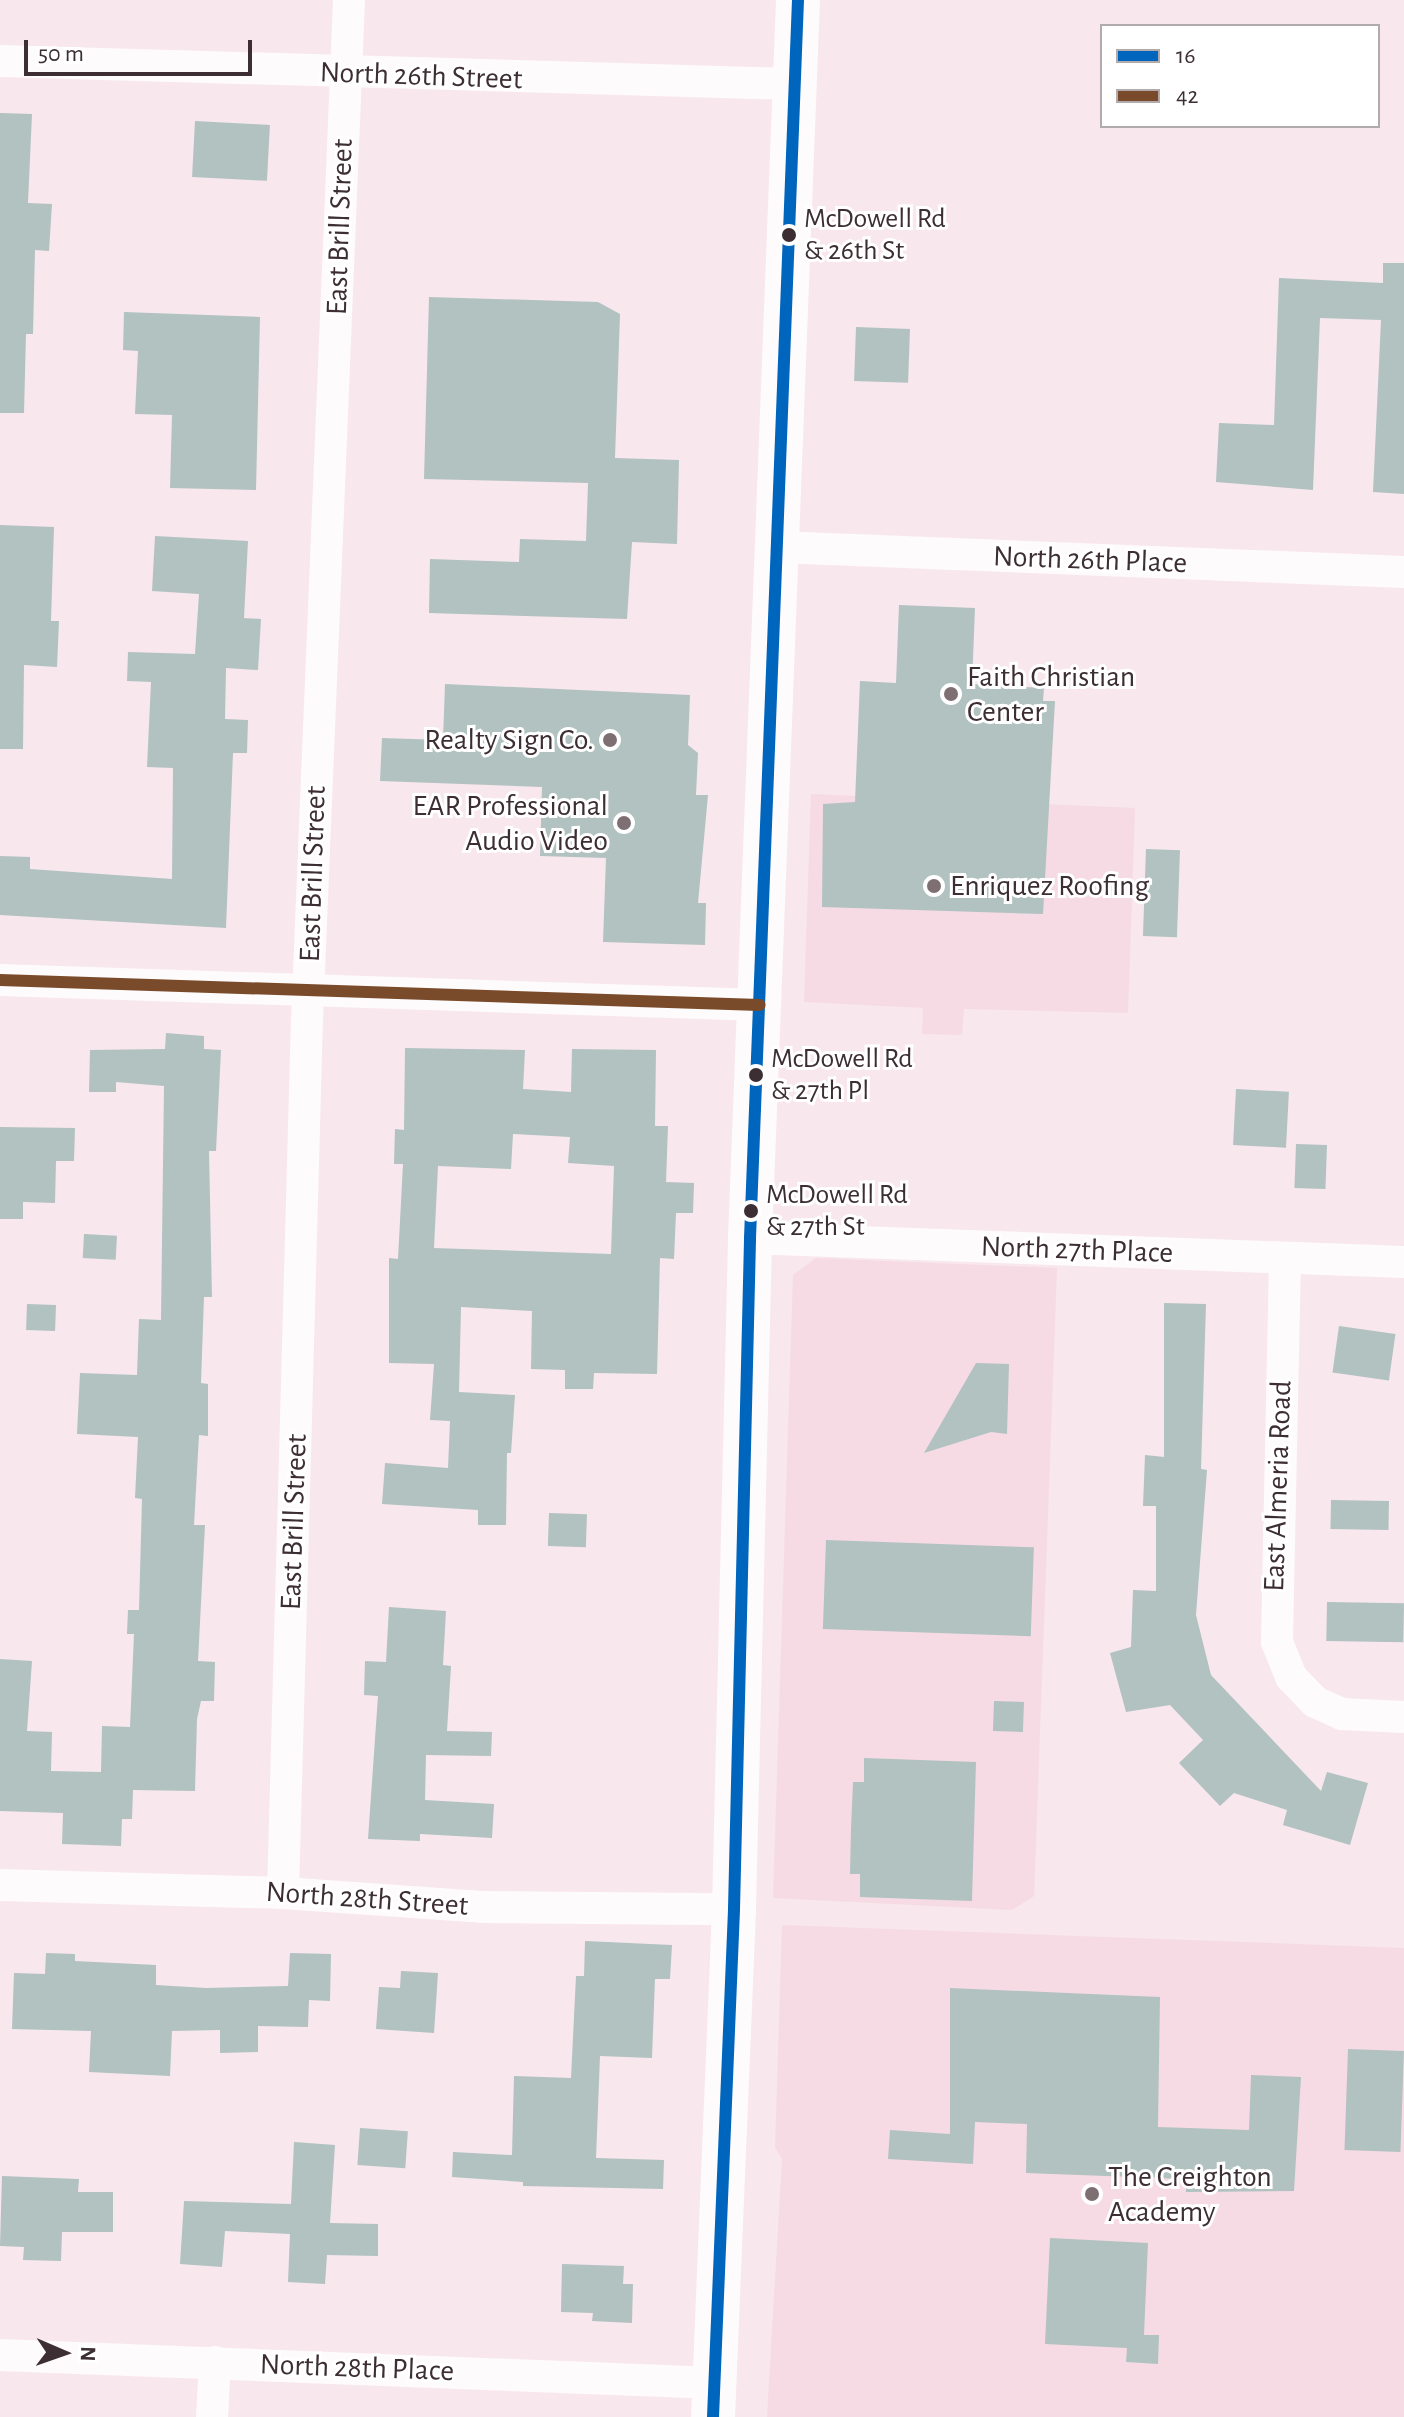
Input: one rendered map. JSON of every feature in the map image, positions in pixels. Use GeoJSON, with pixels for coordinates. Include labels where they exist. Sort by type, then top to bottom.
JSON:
{"type":"FeatureCollection","features":[{"type":"Feature","properties":{"kind":"main road"},"geometry":{"type":"LineString","coordinates":[[714,2400],[734,1909],[750,1238],[798,0]]}},
{"type":"Feature","properties":{"kind":"street","name":"East Brill Street"},"geometry":{"type":"LineString","coordinates":[[283,1893],[308,991],[349,0]]}},
{"type":"Feature","properties":{"kind":"street","name":"North 26th Street"},"geometry":{"type":"LineString","coordinates":[[0,61],[346,74],[795,84]]}},
{"type":"Feature","properties":{"kind":"street","name":"North 26th Place"},"geometry":{"type":"LineString","coordinates":[[777,547],[1404,572]]}},
{"type":"Feature","properties":{"kind":"street"},"geometry":{"type":"LineString","coordinates":[[0,980],[760,1005]]}},
{"type":"Feature","properties":{"kind":"street","name":"North 27th Place"},"geometry":{"type":"LineString","coordinates":[[750,1238],[1404,1262]]}},
{"type":"Feature","properties":{"kind":"street","name":"East Almeria Road"},"geometry":{"type":"LineString","coordinates":[[1285,1258],[1274,1628],[1291,1677],[1315,1702],[1342,1714],[1404,1717]]}},
{"type":"Feature","properties":{"kind":"street","name":"North 28th Street"},"geometry":{"type":"LineString","coordinates":[[0,1885],[283,1893],[482,1907],[734,1909]]}},
{"type":"Feature","properties":{"kind":"street","name":"North 28th Place"},"geometry":{"type":"LineString","coordinates":[[0,2355],[215,2362],[714,2400]]}},
{"type":"Feature","properties":{"kind":"street"},"geometry":{"type":"LineString","coordinates":[[212,2417],[215,2362]]}},
{"type":"Feature","properties":{"kind":"shaded area"},"geometry":{"type":"Polygon","coordinates":[[[811,794],[1135,808],[1128,1013],[964,1009],[962,1035],[922,1034],[923,1008],[804,1002],[811,794]]]}},
{"type":"Feature","properties":{"kind":"shaded area"},"geometry":{"type":"Polygon","coordinates":[[[816,1258],[1057,1268],[1034,1896],[1012,1910],[773,1898],[793,1275],[816,1258]]]}},
{"type":"Feature","properties":{"kind":"shaded area","name":"The Creighton Academy"},"geometry":{"type":"Polygon","coordinates":[[[782,1925],[1404,1948],[1404,2417],[767,2417],[782,2159],[775,2147],[782,1925]]]}},
{"type":"Feature","properties":{"kind":"building"},"geometry":{"type":"Polygon","coordinates":[[[0,113],[32,114],[28,203],[52,204],[49,251],[35,250],[33,334],[26,334],[24,413],[0,413],[0,113]]]}},
{"type":"Feature","properties":{"kind":"building"},"geometry":{"type":"Polygon","coordinates":[[[195,121],[270,125],[267,181],[192,177],[195,121]]]}},
{"type":"Feature","properties":{"kind":"building"},"geometry":{"type":"Polygon","coordinates":[[[1383,263],[1404,263],[1404,494],[1373,492],[1381,320],[1320,318],[1313,490],[1216,482],[1219,423],[1274,425],[1279,278],[1383,283],[1383,263]]]}},
{"type":"Feature","properties":{"kind":"building"},"geometry":{"type":"Polygon","coordinates":[[[429,297],[598,302],[620,314],[615,458],[679,460],[677,544],[632,542],[627,619],[429,613],[430,559],[519,562],[520,539],[586,541],[588,483],[424,479],[429,297]]]}},
{"type":"Feature","properties":{"kind":"building"},"geometry":{"type":"Polygon","coordinates":[[[124,312],[260,317],[256,490],[170,488],[172,415],[135,414],[138,351],[123,350],[124,312]]]}},
{"type":"Feature","properties":{"kind":"building"},"geometry":{"type":"Polygon","coordinates":[[[856,327],[910,329],[908,383],[854,381],[856,327]]]}},
{"type":"Feature","properties":{"kind":"building"},"geometry":{"type":"Polygon","coordinates":[[[0,525],[54,527],[51,621],[59,621],[57,667],[24,665],[23,749],[0,749],[0,525]]]}},
{"type":"Feature","properties":{"kind":"building"},"geometry":{"type":"Polygon","coordinates":[[[155,536],[248,541],[244,618],[261,619],[258,670],[226,668],[225,719],[248,720],[247,753],[233,753],[226,928],[0,915],[0,856],[30,857],[30,869],[172,879],[173,768],[147,767],[151,682],[127,681],[128,652],[195,654],[199,594],[152,591],[155,536]]]}},
{"type":"Feature","properties":{"kind":"building"},"geometry":{"type":"Polygon","coordinates":[[[899,605],[975,608],[972,684],[1044,688],[1043,701],[1055,701],[1043,914],[822,907],[823,804],[855,802],[860,681],[896,683],[899,605]]]}},
{"type":"Feature","properties":{"kind":"building"},"geometry":{"type":"Polygon","coordinates":[[[445,684],[690,695],[688,745],[698,753],[696,795],[708,795],[698,903],[706,903],[705,945],[603,942],[606,858],[540,856],[542,787],[380,781],[382,738],[443,740],[445,684]]]}},
{"type":"Feature","properties":{"kind":"building"},"geometry":{"type":"Polygon","coordinates":[[[1146,849],[1180,850],[1177,937],[1143,936],[1146,849]]]}},
{"type":"Feature","properties":{"kind":"building"},"geometry":{"type":"Polygon","coordinates":[[[166,1033],[204,1036],[204,1049],[221,1050],[216,1151],[209,1151],[212,1297],[204,1297],[201,1383],[208,1384],[208,1436],[199,1435],[194,1525],[205,1525],[198,1661],[215,1662],[214,1701],[201,1701],[197,1719],[195,1791],[133,1790],[132,1819],[122,1819],[121,1846],[62,1844],[63,1813],[0,1811],[0,1659],[32,1661],[27,1731],[52,1732],[51,1771],[101,1772],[102,1726],[130,1727],[134,1634],[127,1634],[128,1610],[139,1610],[142,1499],[135,1498],[138,1437],[77,1434],[80,1373],[137,1375],[139,1319],[161,1320],[164,1086],[116,1082],[116,1092],[89,1092],[90,1050],[165,1049],[166,1033]]]}},
{"type":"Feature","properties":{"kind":"building"},"geometry":{"type":"Polygon","coordinates":[[[405,1048],[525,1050],[523,1089],[571,1092],[572,1049],[656,1050],[655,1126],[668,1126],[666,1182],[694,1183],[693,1213],[676,1213],[674,1259],[660,1258],[657,1374],[594,1373],[593,1389],[565,1389],[565,1370],[531,1369],[532,1311],[461,1307],[459,1392],[515,1395],[511,1453],[507,1453],[506,1525],[478,1525],[478,1510],[382,1504],[385,1463],[448,1468],[450,1421],[430,1420],[434,1364],[389,1363],[389,1258],[398,1259],[403,1164],[394,1164],[395,1129],[404,1130],[405,1048]],[[513,1134],[511,1169],[438,1166],[434,1248],[611,1254],[614,1166],[568,1163],[570,1137],[513,1134]]]}},
{"type":"Feature","properties":{"kind":"building"},"geometry":{"type":"Polygon","coordinates":[[[1236,1089],[1289,1092],[1286,1148],[1233,1145],[1236,1089]]]}},
{"type":"Feature","properties":{"kind":"building"},"geometry":{"type":"Polygon","coordinates":[[[0,1127],[75,1128],[74,1161],[56,1161],[55,1203],[23,1202],[23,1219],[0,1219],[0,1127]]]}},
{"type":"Feature","properties":{"kind":"building"},"geometry":{"type":"Polygon","coordinates":[[[1296,1144],[1327,1145],[1325,1189],[1294,1188],[1296,1144]]]}},
{"type":"Feature","properties":{"kind":"building"},"geometry":{"type":"Polygon","coordinates":[[[84,1234],[117,1236],[116,1260],[83,1258],[84,1234]]]}},
{"type":"Feature","properties":{"kind":"building"},"geometry":{"type":"Polygon","coordinates":[[[1164,1303],[1206,1304],[1201,1469],[1207,1470],[1196,1615],[1211,1675],[1321,1791],[1327,1772],[1368,1783],[1350,1845],[1283,1825],[1287,1810],[1234,1793],[1220,1806],[1179,1763],[1203,1740],[1170,1705],[1126,1712],[1110,1653],[1131,1647],[1133,1590],[1156,1591],[1156,1506],[1143,1506],[1145,1455],[1164,1457],[1164,1303]]]}},
{"type":"Feature","properties":{"kind":"building"},"geometry":{"type":"Polygon","coordinates":[[[27,1304],[56,1305],[55,1331],[26,1330],[27,1304]]]}},
{"type":"Feature","properties":{"kind":"building"},"geometry":{"type":"Polygon","coordinates":[[[1339,1326],[1395,1334],[1389,1380],[1332,1373],[1339,1326]]]}},
{"type":"Feature","properties":{"kind":"building"},"geometry":{"type":"Polygon","coordinates":[[[976,1363],[1009,1364],[1007,1434],[991,1432],[924,1453],[976,1363]]]}},
{"type":"Feature","properties":{"kind":"building"},"geometry":{"type":"Polygon","coordinates":[[[1331,1500],[1389,1501],[1388,1530],[1330,1529],[1331,1500]]]}},
{"type":"Feature","properties":{"kind":"building"},"geometry":{"type":"Polygon","coordinates":[[[549,1513],[587,1514],[586,1547],[548,1546],[549,1513]]]}},
{"type":"Feature","properties":{"kind":"building"},"geometry":{"type":"Polygon","coordinates":[[[826,1540],[1034,1547],[1031,1636],[823,1629],[826,1540]]]}},
{"type":"Feature","properties":{"kind":"building"},"geometry":{"type":"Polygon","coordinates":[[[1327,1602],[1404,1603],[1403,1642],[1326,1641],[1327,1602]]]}},
{"type":"Feature","properties":{"kind":"building"},"geometry":{"type":"Polygon","coordinates":[[[389,1607],[446,1611],[443,1665],[451,1666],[447,1731],[492,1732],[491,1756],[426,1755],[425,1800],[494,1804],[492,1838],[420,1834],[420,1841],[368,1839],[378,1696],[364,1695],[365,1661],[386,1662],[389,1607]]]}},
{"type":"Feature","properties":{"kind":"building"},"geometry":{"type":"Polygon","coordinates":[[[994,1701],[1024,1702],[1023,1732],[993,1731],[994,1701]]]}},
{"type":"Feature","properties":{"kind":"building"},"geometry":{"type":"Polygon","coordinates":[[[864,1758],[976,1762],[972,1901],[860,1897],[860,1874],[850,1874],[851,1828],[853,1782],[864,1782],[864,1758]]]}},
{"type":"Feature","properties":{"kind":"building"},"geometry":{"type":"Polygon","coordinates":[[[585,1941],[672,1945],[670,1979],[655,1979],[652,2058],[600,2056],[596,2158],[664,2160],[663,2189],[523,2186],[523,2182],[452,2177],[453,2152],[512,2155],[514,2076],[571,2078],[576,1976],[584,1976],[585,1941]]]}},
{"type":"Feature","properties":{"kind":"building"},"geometry":{"type":"Polygon","coordinates":[[[46,1953],[75,1954],[75,1961],[156,1965],[156,1985],[206,1988],[288,1986],[290,1953],[331,1954],[330,2001],[309,2000],[308,2027],[258,2026],[258,2052],[220,2053],[220,2030],[172,2031],[170,2076],[89,2072],[91,2031],[12,2029],[14,1973],[45,1974],[46,1953]]]}},
{"type":"Feature","properties":{"kind":"building"},"geometry":{"type":"Polygon","coordinates":[[[401,1971],[438,1973],[434,2033],[376,2029],[379,1987],[400,1988],[401,1971]]]}},
{"type":"Feature","properties":{"kind":"building"},"geometry":{"type":"Polygon","coordinates":[[[950,1988],[1160,1997],[1158,2127],[1249,2130],[1251,2075],[1301,2077],[1294,2191],[1186,2192],[1186,2179],[1026,2173],[1027,2124],[975,2122],[973,2164],[888,2159],[890,2130],[950,2134],[950,1988]]]}},
{"type":"Feature","properties":{"kind":"building"},"geometry":{"type":"Polygon","coordinates":[[[1348,2049],[1404,2051],[1400,2152],[1344,2150],[1348,2049]]]}},
{"type":"Feature","properties":{"kind":"building"},"geometry":{"type":"Polygon","coordinates":[[[360,2128],[408,2131],[405,2168],[357,2165],[360,2128]]]}},
{"type":"Feature","properties":{"kind":"building"},"geometry":{"type":"Polygon","coordinates":[[[294,2142],[335,2145],[330,2223],[378,2224],[378,2256],[327,2255],[325,2284],[288,2282],[290,2234],[225,2231],[222,2267],[180,2264],[184,2201],[291,2204],[294,2142]]]}},
{"type":"Feature","properties":{"kind":"building"},"geometry":{"type":"Polygon","coordinates":[[[2,2176],[79,2179],[78,2192],[113,2192],[113,2232],[62,2232],[61,2261],[23,2260],[24,2247],[0,2246],[2,2176]]]}},
{"type":"Feature","properties":{"kind":"building"},"geometry":{"type":"Polygon","coordinates":[[[1050,2238],[1148,2243],[1144,2335],[1159,2335],[1158,2364],[1126,2362],[1127,2348],[1045,2344],[1050,2238]]]}},
{"type":"Feature","properties":{"kind":"building"},"geometry":{"type":"Polygon","coordinates":[[[562,2264],[624,2266],[623,2284],[633,2284],[632,2323],[592,2321],[593,2313],[561,2312],[562,2264]]]}},
{"type":"Feature","properties":{"kind":"transit line","name":"16"},"geometry":{"type":"LineString","coordinates":[[713,2417],[734,1909],[750,1238],[798,0]]}},
{"type":"Feature","properties":{"kind":"transit line","name":"42"},"geometry":{"type":"LineString","coordinates":[[0,980],[760,1005]]}},
{"type":"Feature","properties":{"kind":"place","name":"McDowell Rd & 26th St"},"geometry":{"type":"Point","coordinates":[789,235]}},
{"type":"Feature","properties":{"kind":"place","name":"Faith Christian Center"},"geometry":{"type":"Point","coordinates":[951,694]}},
{"type":"Feature","properties":{"kind":"place","name":"Realty Sign Co."},"geometry":{"type":"Point","coordinates":[610,740]}},
{"type":"Feature","properties":{"kind":"place","name":"EAR Professional Audio Video"},"geometry":{"type":"Point","coordinates":[624,823]}},
{"type":"Feature","properties":{"kind":"place","name":"Enriquez Roofing"},"geometry":{"type":"Point","coordinates":[934,886]}},
{"type":"Feature","properties":{"kind":"place","name":"McDowell Rd & 27th Pl"},"geometry":{"type":"Point","coordinates":[756,1075]}},
{"type":"Feature","properties":{"kind":"place","name":"McDowell Rd & 27th St"},"geometry":{"type":"Point","coordinates":[751,1211]}},
{"type":"Feature","properties":{"kind":"place","name":"The Creighton Academy"},"geometry":{"type":"Point","coordinates":[1092,2194]}}]}
